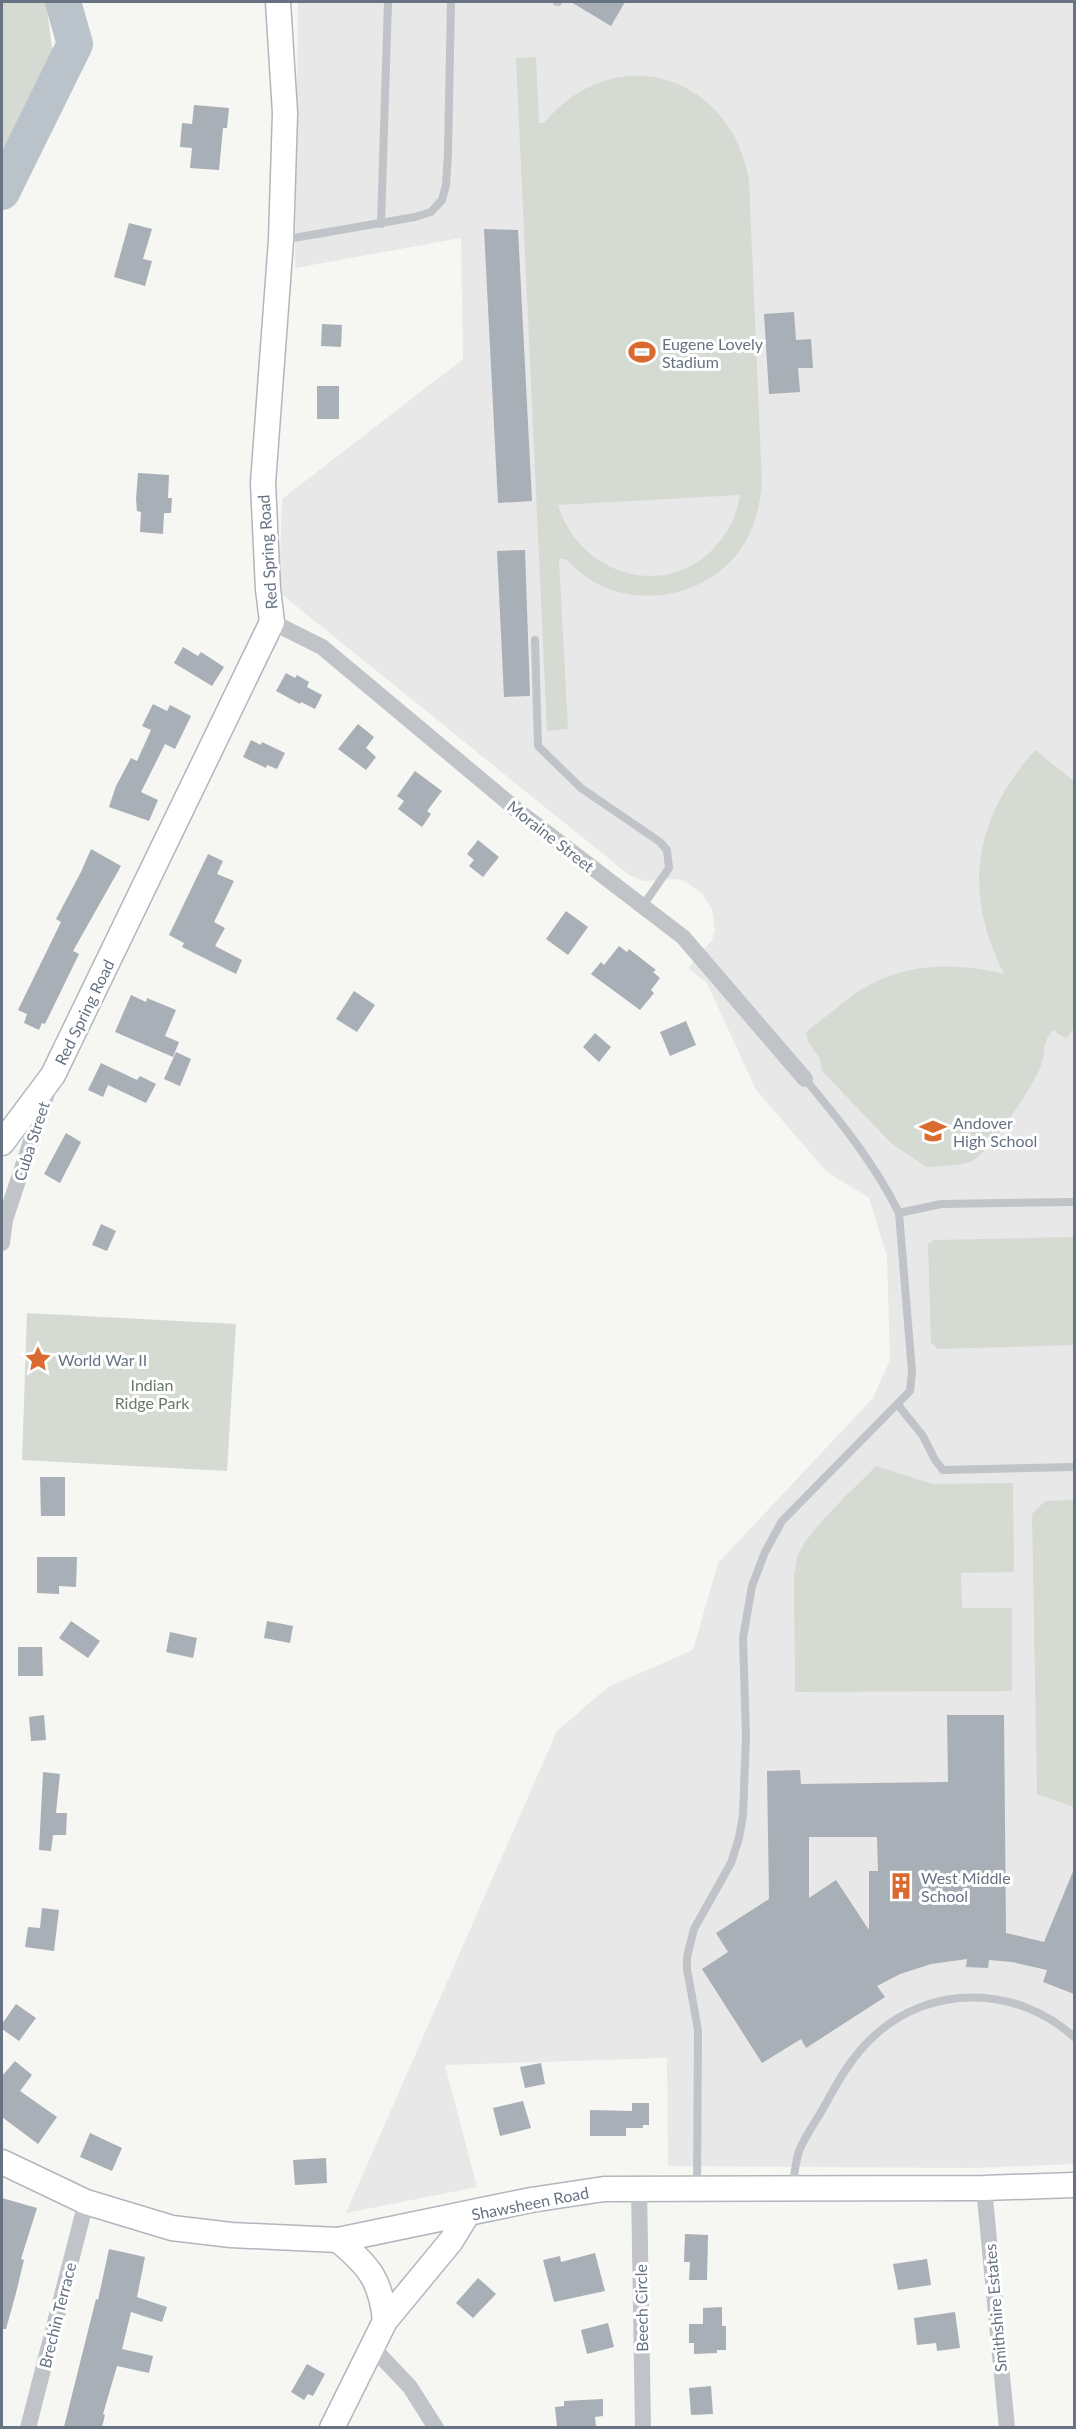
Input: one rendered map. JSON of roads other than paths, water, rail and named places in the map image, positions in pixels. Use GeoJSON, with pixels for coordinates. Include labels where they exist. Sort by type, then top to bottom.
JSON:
{"type":"FeatureCollection","features":[{"type":"Feature","properties":{"kind":"main road","name":"Red Spring Road"},"geometry":{"type":"LineString","coordinates":[[2,1143],[53,1075],[272,622],[268,589],[263,483],[281,240],[285,113],[278,2]]}},
{"type":"Feature","properties":{"kind":"main road","name":"Shawsheen Road"},"geometry":{"type":"LineString","coordinates":[[2,2162],[86,2202],[172,2228],[231,2235],[338,2240],[574,2192],[639,2188],[984,2188],[1074,2185]]}},
{"type":"Feature","properties":{"kind":"main road"},"geometry":{"type":"LineString","coordinates":[[332,2427],[385,2321],[451,2241],[467,2215]]}},
{"type":"Feature","properties":{"kind":"main road"},"geometry":{"type":"LineString","coordinates":[[338,2240],[354,2253],[378,2283],[385,2321]]}},
{"type":"Feature","properties":{"kind":"street","name":"Moraine Street"},"geometry":{"type":"LineString","coordinates":[[272,622],[322,647],[517,810],[683,937],[805,1079]]}},
{"type":"Feature","properties":{"kind":"street","name":"Cuba Street"},"geometry":{"type":"LineString","coordinates":[[2,1243],[5,1220],[53,1075]]}},
{"type":"Feature","properties":{"kind":"street","name":"Beech Circle"},"geometry":{"type":"LineString","coordinates":[[639,2188],[643,2427]]}},
{"type":"Feature","properties":{"kind":"street","name":"Smithshire Estates"},"geometry":{"type":"LineString","coordinates":[[984,2188],[1007,2427]]}},
{"type":"Feature","properties":{"kind":"street","name":"Brechin Terrace"},"geometry":{"type":"LineString","coordinates":[[28,2427],[86,2202]]}},
{"type":"Feature","properties":{"kind":"street"},"geometry":{"type":"LineString","coordinates":[[373,2348],[410,2387],[436,2427]]}},
{"type":"Feature","properties":{"kind":"lane"},"geometry":{"type":"LineString","coordinates":[[381,224],[388,2]]}},
{"type":"Feature","properties":{"kind":"lane"},"geometry":{"type":"LineString","coordinates":[[281,240],[381,224],[431,212],[442,200],[446,185],[448,152],[451,2]]}},
{"type":"Feature","properties":{"kind":"lane"},"geometry":{"type":"LineString","coordinates":[[535,640],[538,746],[581,788],[660,842],[667,850],[670,860],[669,868],[642,907]]}},
{"type":"Feature","properties":{"kind":"lane"},"geometry":{"type":"LineString","coordinates":[[697,2188],[698,2030],[687,1957],[694,1929],[730,1863],[739,1838],[743,1815],[746,1736],[743,1638],[748,1603],[758,1569],[782,1521],[898,1405],[909,1393],[912,1380],[899,1213],[886,1186],[851,1135],[805,1079]]}},
{"type":"Feature","properties":{"kind":"lane"},"geometry":{"type":"LineString","coordinates":[[899,1213],[941,1204],[1074,1202]]}},
{"type":"Feature","properties":{"kind":"lane"},"geometry":{"type":"LineString","coordinates":[[898,1405],[923,1436],[935,1460],[943,1470],[1074,1467]]}},
{"type":"Feature","properties":{"kind":"lane"},"geometry":{"type":"LineString","coordinates":[[792,2189],[800,2150],[842,2073],[876,2034],[905,2014],[927,2004],[950,1999],[974,1997],[998,1999],[1033,2009],[1053,2020],[1074,2037]]}},
{"type":"Feature","properties":{"kind":"waterway"},"geometry":{"type":"LineString","coordinates":[[2,192],[75,44],[63,2]]}},
{"type":"Feature","properties":{"kind":"place","name":"Eugene Lovely Stadium"},"geometry":{"type":"Point","coordinates":[642,352]}},
{"type":"Feature","properties":{"kind":"place","name":"Andover High School"},"geometry":{"type":"Point","coordinates":[933,1131]}},
{"type":"Feature","properties":{"kind":"place","name":"World War II"},"geometry":{"type":"Point","coordinates":[38,1359]}},
{"type":"Feature","properties":{"kind":"place","name":"West Middle School"},"geometry":{"type":"Point","coordinates":[901,1886]}},
{"type":"Feature","properties":{"kind":"park label","name":"Indian Ridge Park"},"geometry":{"type":"Point","coordinates":[152,1393]}}]}
